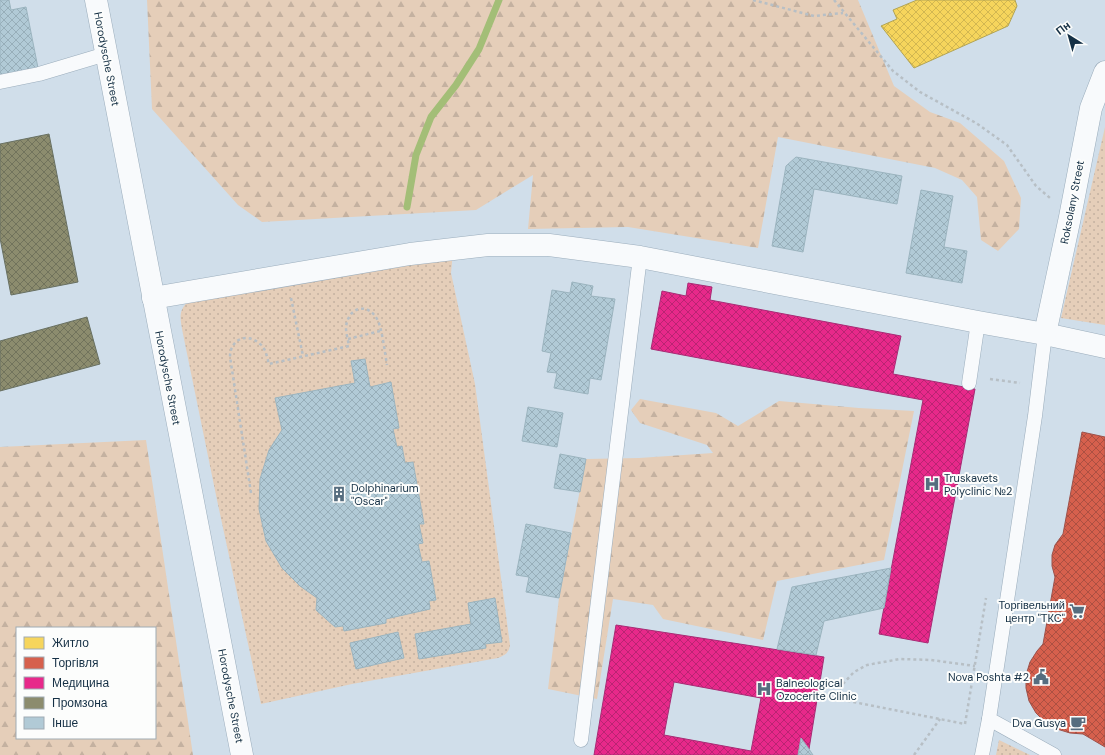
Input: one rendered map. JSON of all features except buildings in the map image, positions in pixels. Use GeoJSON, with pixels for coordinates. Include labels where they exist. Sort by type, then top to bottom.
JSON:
{"type":"FeatureCollection","features":[{"type":"Feature","properties":{"kind":"street","name":"Horodysche Street"},"geometry":{"type":"LineString","coordinates":[[96,0],[242,755]]}},
{"type":"Feature","properties":{"kind":"street","name":"Roksolany Street"},"geometry":{"type":"LineString","coordinates":[[1045,334],[1091,108],[1105,72]]}},
{"type":"Feature","properties":{"kind":"street"},"geometry":{"type":"LineString","coordinates":[[153,298],[410,254],[488,245],[549,245],[640,257],[1045,334],[1105,347]]}},
{"type":"Feature","properties":{"kind":"lane"},"geometry":{"type":"LineString","coordinates":[[0,82],[39,74],[106,54]]}},
{"type":"Feature","properties":{"kind":"lane"},"geometry":{"type":"LineString","coordinates":[[580,740],[640,257]]}},
{"type":"Feature","properties":{"kind":"lane"},"geometry":{"type":"LineString","coordinates":[[969,379],[978,322]]}},
{"type":"Feature","properties":{"kind":"lane"},"geometry":{"type":"LineString","coordinates":[[982,755],[1036,416],[1045,334]]}},
{"type":"Feature","properties":{"kind":"lane"},"geometry":{"type":"LineString","coordinates":[[988,724],[1054,755]]}},
{"type":"Feature","properties":{"kind":"path"},"geometry":{"type":"LineString","coordinates":[[752,0],[814,16],[843,13]]}},
{"type":"Feature","properties":{"kind":"path"},"geometry":{"type":"LineString","coordinates":[[834,0],[843,13],[893,71],[920,92],[976,123],[1007,145],[1036,186],[1070,217]]}},
{"type":"Feature","properties":{"kind":"path"},"geometry":{"type":"LineString","coordinates":[[286,275],[303,356]]}},
{"type":"Feature","properties":{"kind":"path"},"geometry":{"type":"LineString","coordinates":[[251,493],[230,357],[230,350],[239,340],[245,338],[252,339],[261,344],[269,364],[349,346],[346,328],[348,319],[354,311],[361,308],[368,310],[379,320],[387,365]]}},
{"type":"Feature","properties":{"kind":"path"},"geometry":{"type":"LineString","coordinates":[[348,339],[381,331]]}},
{"type":"Feature","properties":{"kind":"path"},"geometry":{"type":"LineString","coordinates":[[969,379],[1021,383],[1020,391]]}},
{"type":"Feature","properties":{"kind":"path"},"geometry":{"type":"LineString","coordinates":[[965,724],[986,595]]}},
{"type":"Feature","properties":{"kind":"path"},"geometry":{"type":"LineString","coordinates":[[833,698],[841,686],[854,672],[867,665],[900,659],[931,660],[975,666]]}},
{"type":"Feature","properties":{"kind":"path"},"geometry":{"type":"LineString","coordinates":[[818,695],[965,724],[988,724]]}},
{"type":"Feature","properties":{"kind":"path"},"geometry":{"type":"LineString","coordinates":[[914,755],[940,719]]}},
{"type":"Feature","properties":{"kind":"green space"},"geometry":{"type":"Polygon","coordinates":[[[147,0],[858,0],[894,86],[930,112],[960,123],[1004,161],[1021,198],[1019,229],[998,251],[981,240],[977,197],[962,180],[935,168],[778,137],[758,248],[628,227],[528,229],[533,175],[476,210],[262,222],[238,205],[152,109],[147,0]]]}},
{"type":"Feature","properties":{"kind":"green space"},"geometry":{"type":"Polygon","coordinates":[[[1105,127],[1105,325],[1061,318],[1105,127]]]}},
{"type":"Feature","properties":{"kind":"green space"},"geometry":{"type":"Polygon","coordinates":[[[453,252],[451,273],[475,384],[510,645],[509,650],[505,655],[498,658],[352,684],[261,704],[183,334],[181,318],[182,310],[187,302],[192,298],[453,252]]]}},
{"type":"Feature","properties":{"kind":"green space"},"geometry":{"type":"Polygon","coordinates":[[[640,399],[716,413],[738,426],[779,401],[914,411],[884,560],[777,581],[763,640],[663,619],[653,605],[613,599],[597,699],[548,689],[559,598],[586,459],[639,458],[713,453],[707,445],[640,423],[631,410],[640,399]]]}},
{"type":"Feature","properties":{"kind":"green space"},"geometry":{"type":"Polygon","coordinates":[[[146,440],[193,755],[0,755],[0,447],[146,440]]]}},
{"type":"Feature","properties":{"kind":"green space"},"geometry":{"type":"Polygon","coordinates":[[[999,740],[1030,755],[996,755],[999,740]]]}},
{"type":"Feature","properties":{"kind":"waterway"},"geometry":{"type":"LineString","coordinates":[[407,207],[416,155],[431,117],[456,85],[479,49],[499,0]]}},
{"type":"Feature","properties":{"kind":"place","name":"Truskavets Polyclinic №2"},"geometry":{"type":"Point","coordinates":[932,484]}},
{"type":"Feature","properties":{"kind":"place","name":"Dolphinarium \"Oscar\""},"geometry":{"type":"Point","coordinates":[339,494]}},
{"type":"Feature","properties":{"kind":"place","name":"Торгівельний центр \"ТКС\""},"geometry":{"type":"Point","coordinates":[1077,611]}},
{"type":"Feature","properties":{"kind":"place","name":"Nova Poshta #2"},"geometry":{"type":"Point","coordinates":[1041,677]}},
{"type":"Feature","properties":{"kind":"place","name":"Balneological Ozocerite Clinic"},"geometry":{"type":"Point","coordinates":[764,689]}},
{"type":"Feature","properties":{"kind":"place","name":"Dva Gusya"},"geometry":{"type":"Point","coordinates":[1078,723]}}]}
